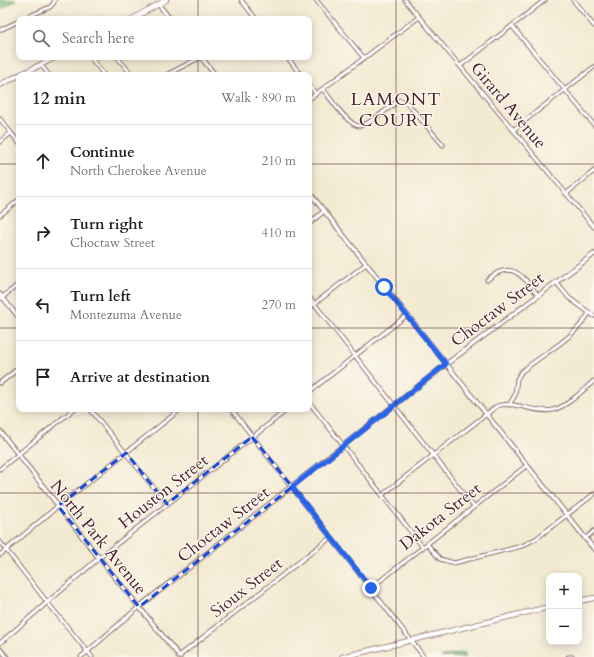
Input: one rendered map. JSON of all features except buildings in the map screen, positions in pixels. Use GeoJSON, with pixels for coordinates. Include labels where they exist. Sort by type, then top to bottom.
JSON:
{"type":"FeatureCollection","features":[{"type":"Feature","properties":{"kind":"main road"},"geometry":{"type":"LineString","coordinates":[[138,16],[166,0]]}},
{"type":"Feature","properties":{"kind":"main road"},"geometry":{"type":"LineString","coordinates":[[26,72],[50,60]]}},
{"type":"Feature","properties":{"kind":"main road"},"geometry":{"type":"LineString","coordinates":[[0,85],[16,77]]}},
{"type":"Feature","properties":{"kind":"main road"},"geometry":{"type":"LineString","coordinates":[[582,600],[594,598]]}},
{"type":"Feature","properties":{"kind":"main road"},"geometry":{"type":"LineString","coordinates":[[342,657],[546,608]]}},
{"type":"Feature","properties":{"kind":"street"},"geometry":{"type":"LineString","coordinates":[[29,16],[50,7],[54,4],[55,0]]}},
{"type":"Feature","properties":{"kind":"street"},"geometry":{"type":"LineString","coordinates":[[155,0],[168,16]]}},
{"type":"Feature","properties":{"kind":"street"},"geometry":{"type":"LineString","coordinates":[[241,0],[254,16]]}},
{"type":"Feature","properties":{"kind":"street"},"geometry":{"type":"LineString","coordinates":[[316,0],[364,58]]}},
{"type":"Feature","properties":{"kind":"street","name":"Girard Avenue"},"geometry":{"type":"LineString","coordinates":[[405,0],[594,227]]}},
{"type":"Feature","properties":{"kind":"street"},"geometry":{"type":"LineString","coordinates":[[460,66],[546,0]]}},
{"type":"Feature","properties":{"kind":"street"},"geometry":{"type":"LineString","coordinates":[[573,0],[594,26]]}},
{"type":"Feature","properties":{"kind":"street"},"geometry":{"type":"LineString","coordinates":[[312,97],[419,17]]}},
{"type":"Feature","properties":{"kind":"street"},"geometry":{"type":"LineString","coordinates":[[0,30],[16,22]]}},
{"type":"Feature","properties":{"kind":"street"},"geometry":{"type":"LineString","coordinates":[[512,26],[594,125]]}},
{"type":"Feature","properties":{"kind":"street"},"geometry":{"type":"LineString","coordinates":[[92,60],[102,72]]}},
{"type":"Feature","properties":{"kind":"street"},"geometry":{"type":"LineString","coordinates":[[120,60],[130,72]]}},
{"type":"Feature","properties":{"kind":"street"},"geometry":{"type":"LineString","coordinates":[[172,72],[195,60]]}},
{"type":"Feature","properties":{"kind":"street"},"geometry":{"type":"LineString","coordinates":[[204,60],[214,72]]}},
{"type":"Feature","properties":{"kind":"street"},"geometry":{"type":"LineString","coordinates":[[289,60],[299,72]]}},
{"type":"Feature","properties":{"kind":"street"},"geometry":{"type":"LineString","coordinates":[[41,65],[47,72]]}},
{"type":"Feature","properties":{"kind":"street"},"geometry":{"type":"LineString","coordinates":[[513,130],[594,68]]}},
{"type":"Feature","properties":{"kind":"street"},"geometry":{"type":"LineString","coordinates":[[312,89],[316,94]]}},
{"type":"Feature","properties":{"kind":"street"},"geometry":{"type":"LineString","coordinates":[[323,89],[350,122],[357,126],[366,124],[400,100],[407,104],[443,145]]}},
{"type":"Feature","properties":{"kind":"street"},"geometry":{"type":"LineString","coordinates":[[0,119],[16,139]]}},
{"type":"Feature","properties":{"kind":"street"},"geometry":{"type":"LineString","coordinates":[[0,142],[11,133]]}},
{"type":"Feature","properties":{"kind":"street"},"geometry":{"type":"LineString","coordinates":[[566,194],[594,172]]}},
{"type":"Feature","properties":{"kind":"street"},"geometry":{"type":"LineString","coordinates":[[312,196],[526,466],[594,549]]}},
{"type":"Feature","properties":{"kind":"street"},"geometry":{"type":"LineString","coordinates":[[0,215],[16,202]]}},
{"type":"Feature","properties":{"kind":"street"},"geometry":{"type":"LineString","coordinates":[[312,222],[324,212]]}},
{"type":"Feature","properties":{"kind":"street","name":"Choctaw Street"},"geometry":{"type":"LineString","coordinates":[[81,657],[139,607],[446,364],[594,254]]}},
{"type":"Feature","properties":{"kind":"street"},"geometry":{"type":"LineString","coordinates":[[314,304],[366,264]]}},
{"type":"Feature","properties":{"kind":"street"},"geometry":{"type":"LineString","coordinates":[[487,280],[496,273],[512,270],[521,275],[538,295]]}},
{"type":"Feature","properties":{"kind":"street"},"geometry":{"type":"LineString","coordinates":[[556,282],[569,298],[594,316]]}},
{"type":"Feature","properties":{"kind":"street"},"geometry":{"type":"LineString","coordinates":[[16,286],[1,297],[16,314]]}},
{"type":"Feature","properties":{"kind":"street"},"geometry":{"type":"LineString","coordinates":[[312,301],[474,507]]}},
{"type":"Feature","properties":{"kind":"street"},"geometry":{"type":"LineString","coordinates":[[509,405],[515,395],[517,379],[521,372],[573,334],[590,313]]}},
{"type":"Feature","properties":{"kind":"street"},"geometry":{"type":"LineString","coordinates":[[312,390],[407,315]]}},
{"type":"Feature","properties":{"kind":"street"},"geometry":{"type":"LineString","coordinates":[[0,383],[16,370]]}},
{"type":"Feature","properties":{"kind":"street"},"geometry":{"type":"LineString","coordinates":[[382,495],[497,406],[504,404],[541,410],[552,410],[563,405],[594,381]]}},
{"type":"Feature","properties":{"kind":"street"},"geometry":{"type":"LineString","coordinates":[[312,406],[423,547]]}},
{"type":"Feature","properties":{"kind":"street"},"geometry":{"type":"LineString","coordinates":[[0,469],[70,412]]}},
{"type":"Feature","properties":{"kind":"street"},"geometry":{"type":"LineString","coordinates":[[92,412],[167,504]]}},
{"type":"Feature","properties":{"kind":"street"},"geometry":{"type":"LineString","coordinates":[[0,555],[58,506],[177,412]]}},
{"type":"Feature","properties":{"kind":"street"},"geometry":{"type":"LineString","coordinates":[[233,412],[424,657]]}},
{"type":"Feature","properties":{"kind":"street","name":"Houston Street"},"geometry":{"type":"LineString","coordinates":[[0,643],[99,558],[284,412]]}},
{"type":"Feature","properties":{"kind":"street","name":"North Park Avenue"},"geometry":{"type":"LineString","coordinates":[[0,431],[99,558],[179,657]]}},
{"type":"Feature","properties":{"kind":"street","name":"Dakota Street"},"geometry":{"type":"LineString","coordinates":[[371,588],[526,466]]}},
{"type":"Feature","properties":{"kind":"street"},"geometry":{"type":"LineString","coordinates":[[426,544],[440,559],[450,563],[458,563],[528,543],[537,538],[594,494]]}},
{"type":"Feature","properties":{"kind":"street"},"geometry":{"type":"LineString","coordinates":[[585,538],[594,532]]}},
{"type":"Feature","properties":{"kind":"street","name":"Sioux Street"},"geometry":{"type":"LineString","coordinates":[[179,657],[331,537]]}},
{"type":"Feature","properties":{"kind":"street"},"geometry":{"type":"LineString","coordinates":[[0,542],[92,657]]}},
{"type":"Feature","properties":{"kind":"street"},"geometry":{"type":"LineString","coordinates":[[0,648],[7,657]]}},
{"type":"Feature","properties":{"kind":"street"},"geometry":{"type":"LineString","coordinates":[[568,657],[573,657]]}},
{"type":"Feature","properties":{"kind":"highlighted area"},"geometry":{"type":"Polygon","coordinates":[[[252,437],[292,487],[139,607],[58,506],[126,453],[167,504],[252,437]]]}},
{"type":"Feature","properties":{"kind":"green space"},"geometry":{"type":"Polygon","coordinates":[[[0,0],[16,0],[0,10],[0,0]]]}},
{"type":"Feature","properties":{"kind":"green space"},"geometry":{"type":"Polygon","coordinates":[[[464,652],[466,657],[441,657],[464,652]]]}},
{"type":"Feature","properties":{"kind":"district","name":"LAMONT COURT"},"geometry":{"type":"Point","coordinates":[396,109]}},
{"type":"Feature","properties":{"kind":"route"},"geometry":{"type":"LineString","coordinates":[[371,588],[292,487],[446,364],[384,287]]}}]}
